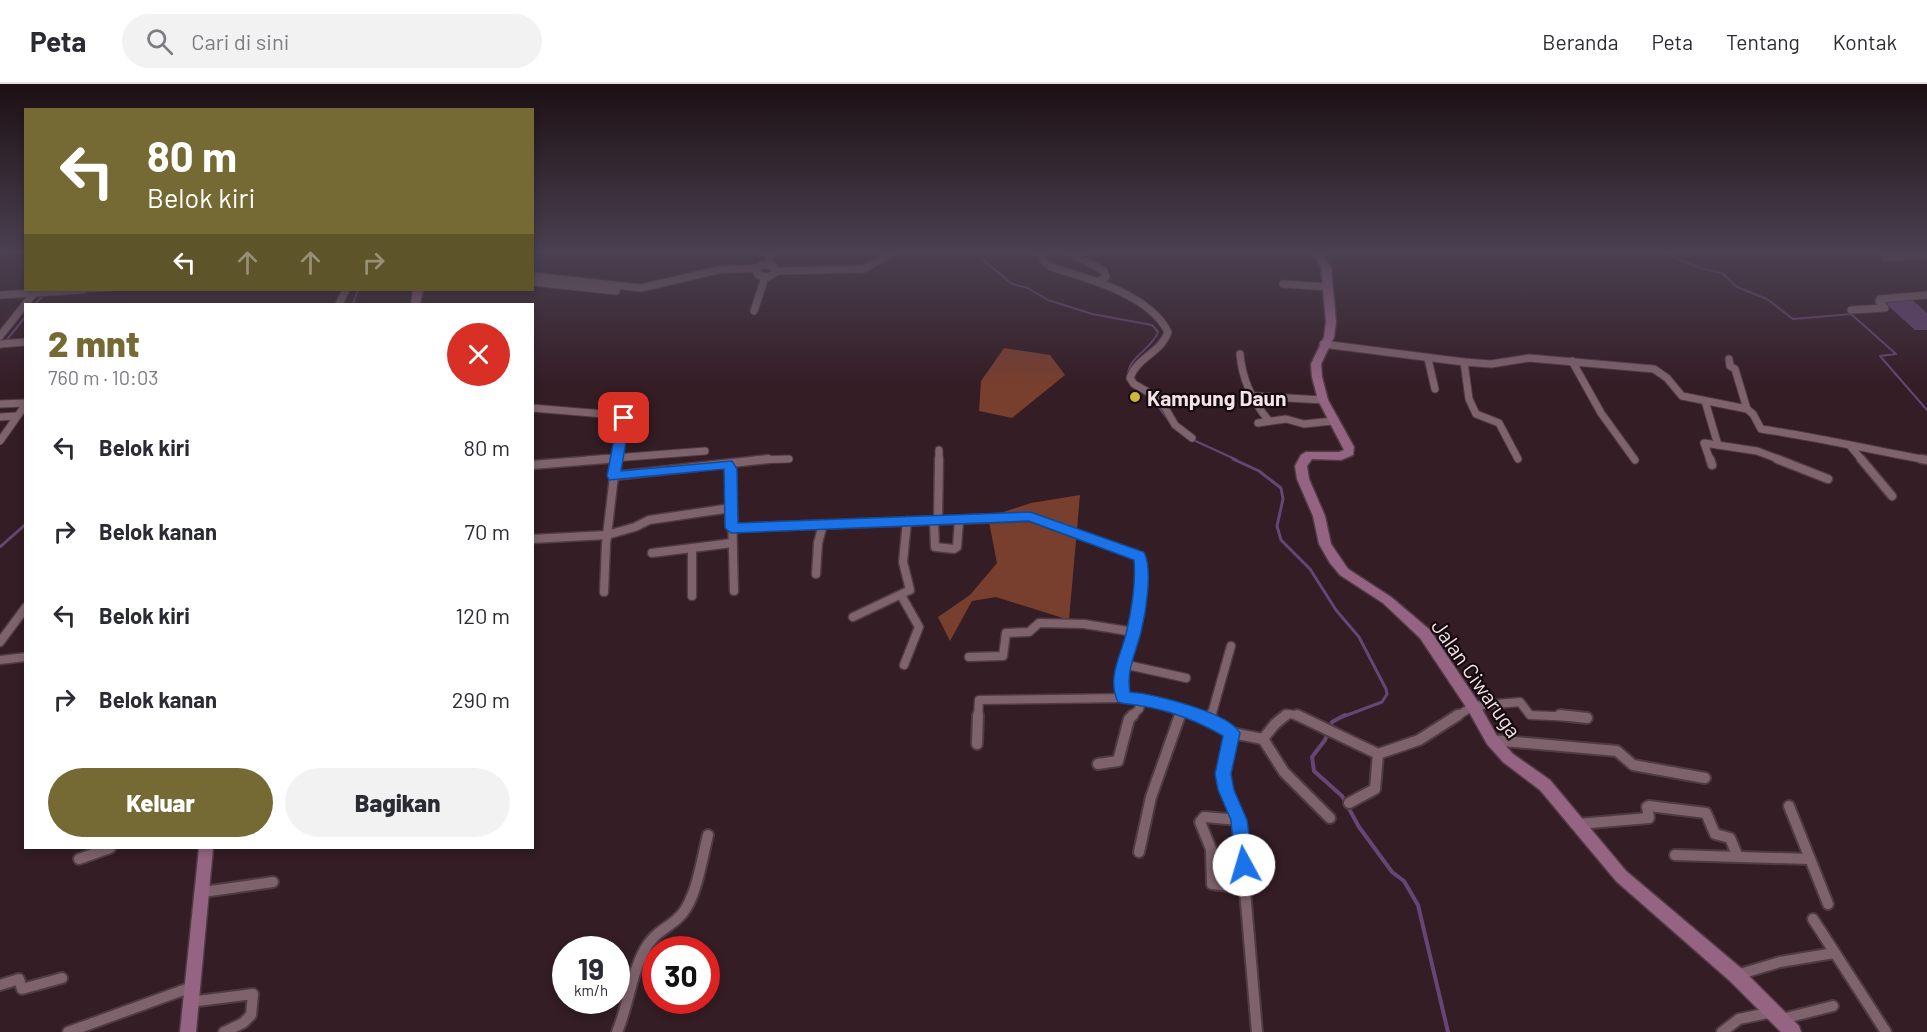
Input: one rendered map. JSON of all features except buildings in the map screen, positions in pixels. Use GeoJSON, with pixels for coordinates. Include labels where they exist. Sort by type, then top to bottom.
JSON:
{"type":"FeatureCollection","features":[{"type":"Feature","properties":{"kind":"street"},"geometry":{"type":"LineString","coordinates":[[754,312],[759,296]]}},
{"type":"Feature","properties":{"kind":"street"},"geometry":{"type":"LineString","coordinates":[[1129,296],[1165,323],[1168,332],[1162,345],[1131,370],[1130,378],[1134,384],[1160,399],[1176,425],[1192,438]]}},
{"type":"Feature","properties":{"kind":"street","name":"Jalan Ciwaruga"},"geometry":{"type":"LineString","coordinates":[[1329,296],[1331,322],[1329,337],[1323,344],[1316,364],[1323,400],[1350,447],[1349,452],[1341,456],[1310,455],[1305,458],[1301,466],[1303,479],[1319,516],[1325,544],[1334,560],[1344,572],[1387,600],[1425,634],[1473,706],[1492,740],[1508,758],[1545,785],[1621,876],[1736,975],[1794,1032]]}},
{"type":"Feature","properties":{"kind":"street"},"geometry":{"type":"LineString","coordinates":[[1851,310],[1885,308],[1879,302],[1880,299],[1912,296]]}},
{"type":"Feature","properties":{"kind":"street"},"geometry":{"type":"LineString","coordinates":[[0,336],[24,305]]}},
{"type":"Feature","properties":{"kind":"street"},"geometry":{"type":"LineString","coordinates":[[0,344],[24,342]]}},
{"type":"Feature","properties":{"kind":"street"},"geometry":{"type":"LineString","coordinates":[[1323,344],[1464,362],[1491,364],[1529,358],[1654,369],[1667,378],[1682,396],[1747,409],[1753,414],[1761,429],[1816,437],[1851,447],[1927,460]]}},
{"type":"Feature","properties":{"kind":"street"},"geometry":{"type":"LineString","coordinates":[[1240,354],[1240,365],[1244,378],[1269,421]]}},
{"type":"Feature","properties":{"kind":"street"},"geometry":{"type":"LineString","coordinates":[[1428,359],[1435,389]]}},
{"type":"Feature","properties":{"kind":"street"},"geometry":{"type":"LineString","coordinates":[[1729,359],[1730,366],[1735,369],[1747,409]]}},
{"type":"Feature","properties":{"kind":"street"},"geometry":{"type":"LineString","coordinates":[[1572,361],[1601,413],[1635,460]]}},
{"type":"Feature","properties":{"kind":"street"},"geometry":{"type":"LineString","coordinates":[[1464,362],[1469,399],[1476,414],[1499,423],[1518,459]]}},
{"type":"Feature","properties":{"kind":"street"},"geometry":{"type":"LineString","coordinates":[[1254,396],[1268,395],[1286,399],[1323,400]]}},
{"type":"Feature","properties":{"kind":"street"},"geometry":{"type":"LineString","coordinates":[[1705,401],[1718,445]]}},
{"type":"Feature","properties":{"kind":"street"},"geometry":{"type":"LineString","coordinates":[[0,404],[24,403]]}},
{"type":"Feature","properties":{"kind":"street"},"geometry":{"type":"LineString","coordinates":[[0,441],[24,406]]}},
{"type":"Feature","properties":{"kind":"street"},"geometry":{"type":"LineString","coordinates":[[534,408],[622,416],[624,421],[616,460],[607,535],[604,592]]}},
{"type":"Feature","properties":{"kind":"street"},"geometry":{"type":"LineString","coordinates":[[0,417],[17,416]]}},
{"type":"Feature","properties":{"kind":"street"},"geometry":{"type":"LineString","coordinates":[[1258,423],[1287,420],[1304,424],[1333,421]]}},
{"type":"Feature","properties":{"kind":"street"},"geometry":{"type":"LineString","coordinates":[[1712,465],[1704,442],[1757,451],[1828,479]]}},
{"type":"Feature","properties":{"kind":"street"},"geometry":{"type":"LineString","coordinates":[[1851,447],[1892,496]]}},
{"type":"Feature","properties":{"kind":"street"},"geometry":{"type":"LineString","coordinates":[[939,450],[935,547],[957,548],[959,520]]}},
{"type":"Feature","properties":{"kind":"street"},"geometry":{"type":"LineString","coordinates":[[534,465],[705,451]]}},
{"type":"Feature","properties":{"kind":"street"},"geometry":{"type":"LineString","coordinates":[[614,476],[789,459]]}},
{"type":"Feature","properties":{"kind":"street"},"geometry":{"type":"LineString","coordinates":[[728,464],[731,469],[734,591]]}},
{"type":"Feature","properties":{"kind":"street"},"geometry":{"type":"LineString","coordinates":[[534,538],[607,535],[635,527],[649,520],[731,508]]}},
{"type":"Feature","properties":{"kind":"street"},"geometry":{"type":"LineString","coordinates":[[731,528],[1030,517],[1139,556],[1141,561],[1140,591],[1134,632],[1123,664],[1121,682],[1124,698]]}},
{"type":"Feature","properties":{"kind":"street"},"geometry":{"type":"LineString","coordinates":[[853,618],[901,595],[910,588],[903,562],[907,521]]}},
{"type":"Feature","properties":{"kind":"street"},"geometry":{"type":"LineString","coordinates":[[816,574],[818,543],[823,524]]}},
{"type":"Feature","properties":{"kind":"street"},"geometry":{"type":"LineString","coordinates":[[652,553],[732,543]]}},
{"type":"Feature","properties":{"kind":"street"},"geometry":{"type":"LineString","coordinates":[[692,548],[692,596]]}},
{"type":"Feature","properties":{"kind":"street"},"geometry":{"type":"LineString","coordinates":[[901,595],[919,627],[904,665]]}},
{"type":"Feature","properties":{"kind":"street"},"geometry":{"type":"LineString","coordinates":[[0,642],[24,610]]}},
{"type":"Feature","properties":{"kind":"street"},"geometry":{"type":"LineString","coordinates":[[969,657],[1003,656],[1007,632],[1029,632],[1037,624],[1042,623],[1084,624],[1134,632]]}},
{"type":"Feature","properties":{"kind":"street"},"geometry":{"type":"LineString","coordinates":[[1210,720],[1220,678],[1231,646]]}},
{"type":"Feature","properties":{"kind":"street"},"geometry":{"type":"LineString","coordinates":[[0,660],[24,657]]}},
{"type":"Feature","properties":{"kind":"street"},"geometry":{"type":"LineString","coordinates":[[1123,664],[1186,678]]}},
{"type":"Feature","properties":{"kind":"street"},"geometry":{"type":"LineString","coordinates":[[1098,764],[1118,761],[1129,719],[1139,709],[1142,699]]}},
{"type":"Feature","properties":{"kind":"street"},"geometry":{"type":"LineString","coordinates":[[977,744],[977,702],[979,700],[1142,699],[1182,709],[1210,720],[1232,733],[1263,739],[1284,772],[1330,818]]}},
{"type":"Feature","properties":{"kind":"street"},"geometry":{"type":"LineString","coordinates":[[1263,739],[1284,716],[1293,714],[1310,719],[1336,735],[1378,754],[1419,740],[1473,706],[1520,702],[1530,715],[1587,718]]}},
{"type":"Feature","properties":{"kind":"street"},"geometry":{"type":"LineString","coordinates":[[1139,852],[1151,797],[1182,709]]}},
{"type":"Feature","properties":{"kind":"street"},"geometry":{"type":"LineString","coordinates":[[1232,733],[1223,774],[1226,790],[1239,820],[1257,1032]]}},
{"type":"Feature","properties":{"kind":"street"},"geometry":{"type":"LineString","coordinates":[[1492,740],[1617,752],[1633,765],[1705,778]]}},
{"type":"Feature","properties":{"kind":"street"},"geometry":{"type":"LineString","coordinates":[[1349,803],[1375,789],[1378,754]]}},
{"type":"Feature","properties":{"kind":"street"},"geometry":{"type":"LineString","coordinates":[[1578,824],[1649,818],[1647,807],[1649,806],[1706,813],[1715,834],[1730,838],[1737,855]]}},
{"type":"Feature","properties":{"kind":"street"},"geometry":{"type":"LineString","coordinates":[[1789,806],[1808,859],[1828,904]]}},
{"type":"Feature","properties":{"kind":"street"},"geometry":{"type":"LineString","coordinates":[[1239,820],[1204,818],[1200,822],[1211,849],[1212,884],[1246,888]]}},
{"type":"Feature","properties":{"kind":"street"},"geometry":{"type":"LineString","coordinates":[[616,1032],[626,1012],[641,957],[648,943],[680,916],[689,904],[708,835]]}},
{"type":"Feature","properties":{"kind":"street"},"geometry":{"type":"LineString","coordinates":[[79,859],[107,849]]}},
{"type":"Feature","properties":{"kind":"street"},"geometry":{"type":"LineString","coordinates":[[188,1032],[206,849]]}},
{"type":"Feature","properties":{"kind":"street"},"geometry":{"type":"LineString","coordinates":[[1675,855],[1737,855],[1808,859]]}},
{"type":"Feature","properties":{"kind":"street"},"geometry":{"type":"LineString","coordinates":[[203,892],[273,882]]}},
{"type":"Feature","properties":{"kind":"street"},"geometry":{"type":"LineString","coordinates":[[1813,919],[1886,1032]]}},
{"type":"Feature","properties":{"kind":"street"},"geometry":{"type":"LineString","coordinates":[[1736,975],[1780,962],[1834,953]]}},
{"type":"Feature","properties":{"kind":"street"},"geometry":{"type":"LineString","coordinates":[[0,985],[19,979],[22,988],[62,978]]}},
{"type":"Feature","properties":{"kind":"street"},"geometry":{"type":"LineString","coordinates":[[68,1032],[191,995],[253,993],[253,1012],[246,1022],[224,1032]]}},
{"type":"Feature","properties":{"kind":"street"},"geometry":{"type":"LineString","coordinates":[[1722,1032],[1734,1021],[1744,1017],[1778,1015],[1833,1006]]}},
{"type":"Feature","properties":{"kind":"shaded area"},"geometry":{"type":"Polygon","coordinates":[[[1910,298],[1927,313],[1927,330],[1915,330],[1883,301],[1910,298]]]}},
{"type":"Feature","properties":{"kind":"shaded area"},"geometry":{"type":"Polygon","coordinates":[[[1004,348],[1050,355],[1065,375],[1012,418],[979,411],[981,381],[1004,348]]]}},
{"type":"Feature","properties":{"kind":"shaded area"},"geometry":{"type":"Polygon","coordinates":[[[1080,495],[1069,620],[996,597],[972,601],[950,641],[938,617],[970,595],[997,563],[988,517],[1031,503],[1080,495]]]}},
{"type":"Feature","properties":{"kind":"waterway"},"geometry":{"type":"LineString","coordinates":[[36,303],[43,296]]}},
{"type":"Feature","properties":{"kind":"waterway"},"geometry":{"type":"LineString","coordinates":[[353,303],[356,296]]}},
{"type":"Feature","properties":{"kind":"waterway"},"geometry":{"type":"LineString","coordinates":[[1042,296],[1092,314],[1152,325],[1158,332],[1155,339],[1135,359],[1128,371],[1128,378]]}},
{"type":"Feature","properties":{"kind":"waterway"},"geometry":{"type":"LineString","coordinates":[[1760,296],[1793,319],[1851,314],[1896,354],[1880,356],[1927,410]]}},
{"type":"Feature","properties":{"kind":"waterway"},"geometry":{"type":"LineString","coordinates":[[0,348],[24,318]]}},
{"type":"Feature","properties":{"kind":"waterway"},"geometry":{"type":"LineString","coordinates":[[1145,394],[1153,400],[1172,425]]}},
{"type":"Feature","properties":{"kind":"waterway"},"geometry":{"type":"LineString","coordinates":[[1191,439],[1237,460]]}},
{"type":"Feature","properties":{"kind":"waterway"},"geometry":{"type":"LineString","coordinates":[[1233,459],[1259,471],[1281,488],[1283,499],[1277,526],[1281,540],[1310,569],[1336,610],[1359,637],[1386,689],[1387,694],[1382,702],[1342,717]]}},
{"type":"Feature","properties":{"kind":"waterway"},"geometry":{"type":"LineString","coordinates":[[0,547],[24,526]]}},
{"type":"Feature","properties":{"kind":"waterway"},"geometry":{"type":"LineString","coordinates":[[1345,715],[1332,722],[1325,740],[1312,757],[1314,771],[1342,796],[1359,827],[1392,872],[1404,881],[1418,905],[1448,1032]]}},
{"type":"Feature","properties":{"kind":"place","name":"Kampung Daun"},"geometry":{"type":"Point","coordinates":[1135,397]}},
{"type":"Feature","properties":{"kind":"route"},"geometry":{"type":"LineString","coordinates":[[624,418],[614,476],[728,464],[731,469],[731,528],[1030,517],[1139,556],[1141,561],[1140,591],[1134,632],[1123,664],[1121,682],[1124,698],[1142,699],[1182,709],[1210,720],[1232,733],[1223,774],[1226,790],[1239,820],[1244,865]]}}]}
